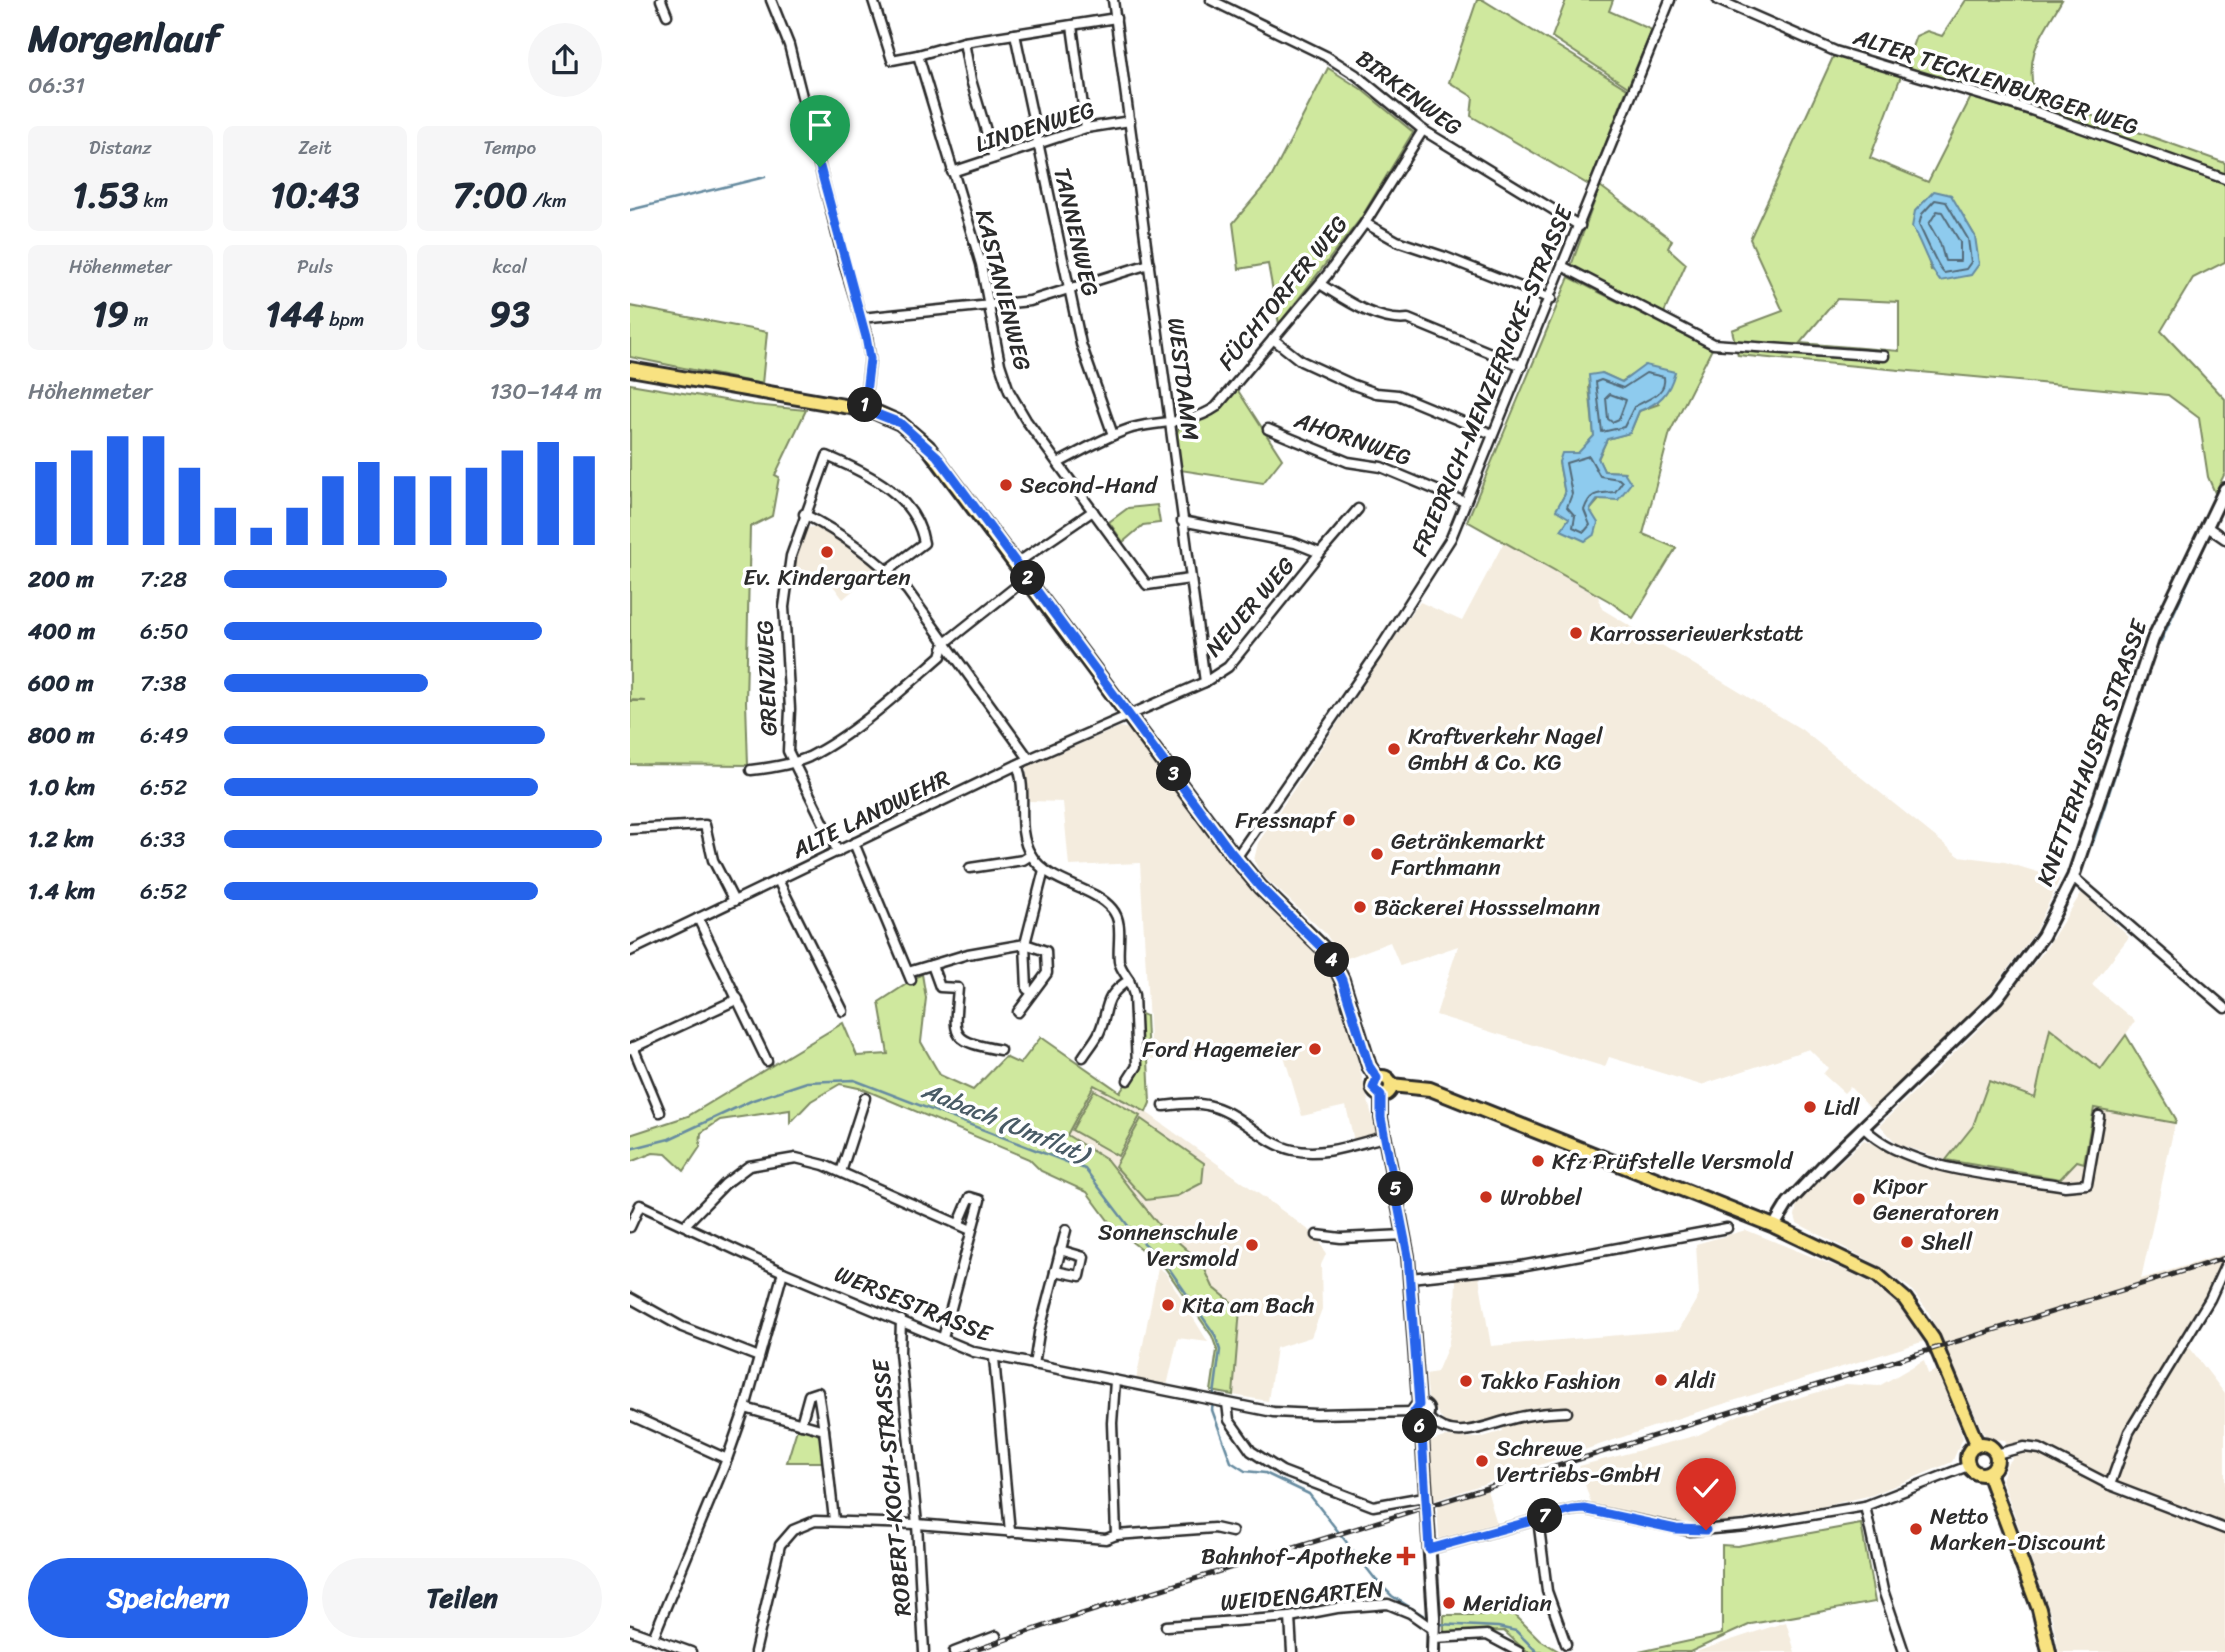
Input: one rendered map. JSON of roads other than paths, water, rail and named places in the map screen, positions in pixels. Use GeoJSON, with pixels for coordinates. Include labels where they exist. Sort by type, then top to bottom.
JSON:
{"type":"FeatureCollection","features":[{"type":"Feature","properties":{"kind":"main road"},"geometry":{"type":"LineString","coordinates":[[630,369],[864,409],[890,417],[927,446],[1028,577],[1236,858],[1260,887],[1330,956],[1342,980],[1369,1066],[1377,1078]]}},
{"type":"Feature","properties":{"kind":"main road"},"geometry":{"type":"LineString","coordinates":[[1377,1078],[1386,1077],[1391,1085]]}},
{"type":"Feature","properties":{"kind":"main road"},"geometry":{"type":"LineString","coordinates":[[1377,1078],[1373,1088],[1381,1096],[1388,1093],[1391,1085]]}},
{"type":"Feature","properties":{"kind":"main road"},"geometry":{"type":"LineString","coordinates":[[1391,1085],[1430,1089],[1774,1226],[1870,1271],[1896,1290],[1936,1344],[1977,1444]]}},
{"type":"Feature","properties":{"kind":"main road"},"geometry":{"type":"LineString","coordinates":[[1977,1444],[1986,1444],[1996,1454],[1996,1465],[1988,1473],[1979,1474],[1968,1466],[1969,1451],[1977,1444]]}},
{"type":"Feature","properties":{"kind":"main road"},"geometry":{"type":"LineString","coordinates":[[1988,1473],[2039,1609],[2049,1652]]}},
{"type":"Feature","properties":{"kind":"street"},"geometry":{"type":"LineString","coordinates":[[661,0],[667,15]]}},
{"type":"Feature","properties":{"kind":"street"},"geometry":{"type":"LineString","coordinates":[[771,0],[789,45],[861,317],[870,359],[864,409]]}},
{"type":"Feature","properties":{"kind":"street"},"geometry":{"type":"LineString","coordinates":[[873,0],[892,60],[964,42],[1116,18]]}},
{"type":"Feature","properties":{"kind":"street","name":"WESTDAMM"},"geometry":{"type":"LineString","coordinates":[[1113,0],[1168,423],[1205,681]]}},
{"type":"Feature","properties":{"kind":"street","name":"BIRKENWEG"},"geometry":{"type":"LineString","coordinates":[[1211,0],[1326,56],[1356,75],[1423,130],[1580,226]]}},
{"type":"Feature","properties":{"kind":"street","name":"FRIEDRICH-MENZEFRICKE-STRASSE"},"geometry":{"type":"LineString","coordinates":[[1236,858],[1435,568],[1551,299],[1670,0]]}},
{"type":"Feature","properties":{"kind":"street","name":"ALTER TECKLENBURGER WEG"},"geometry":{"type":"LineString","coordinates":[[1718,0],[1835,51],[2031,110],[2225,179]]}},
{"type":"Feature","properties":{"kind":"street"},"geometry":{"type":"LineString","coordinates":[[1072,26],[1086,128]]}},
{"type":"Feature","properties":{"kind":"street","name":"TANNENWEG"},"geometry":{"type":"LineString","coordinates":[[1015,34],[1081,344],[1113,435]]}},
{"type":"Feature","properties":{"kind":"street"},"geometry":{"type":"LineString","coordinates":[[964,42],[971,80],[994,158]]}},
{"type":"Feature","properties":{"kind":"street","name":"KASTANIENWEG"},"geometry":{"type":"LineString","coordinates":[[918,55],[981,264],[1000,364],[1009,391],[1026,420],[1147,585],[1190,579]]}},
{"type":"Feature","properties":{"kind":"street","name":"LINDENWEG"},"geometry":{"type":"LineString","coordinates":[[952,172],[1086,128],[1130,121]]}},
{"type":"Feature","properties":{"kind":"street","name":"FÜCHTORFER WEG"},"geometry":{"type":"LineString","coordinates":[[1058,463],[1113,435],[1134,428],[1200,418],[1216,407],[1320,284],[1365,223],[1423,130]]}},
{"type":"Feature","properties":{"kind":"street"},"geometry":{"type":"LineString","coordinates":[[1365,223],[1397,241],[1551,299]]}},
{"type":"Feature","properties":{"kind":"street"},"geometry":{"type":"LineString","coordinates":[[861,317],[990,307],[1030,301],[1149,264]]}},
{"type":"Feature","properties":{"kind":"street"},"geometry":{"type":"LineString","coordinates":[[1564,267],[1713,344],[1884,356]]}},
{"type":"Feature","properties":{"kind":"street"},"geometry":{"type":"LineString","coordinates":[[1320,284],[1354,305],[1397,321],[1408,319],[1522,366]]}},
{"type":"Feature","properties":{"kind":"street"},"geometry":{"type":"LineString","coordinates":[[1273,339],[1301,361],[1351,384],[1376,393],[1398,395],[1492,434]]}},
{"type":"Feature","properties":{"kind":"street","name":"AHORNWEG"},"geometry":{"type":"LineString","coordinates":[[1268,429],[1348,461],[1381,467],[1465,502]]}},
{"type":"Feature","properties":{"kind":"street","name":"GRENZWEG"},"geometry":{"type":"LineString","coordinates":[[838,852],[788,751],[790,709],[784,607],[791,556],[827,456],[868,473],[903,501],[922,531],[924,543],[888,570]]}},
{"type":"Feature","properties":{"kind":"street","name":"KNETTERHAUSER STRASSE"},"geometry":{"type":"LineString","coordinates":[[1774,1226],[1788,1203],[1976,1020],[2016,975],[2043,936],[2073,877],[2149,651],[2225,489]]}},
{"type":"Feature","properties":{"kind":"street","name":"NEUER WEG"},"geometry":{"type":"LineString","coordinates":[[1205,681],[1228,667],[1359,509]]}},
{"type":"Feature","properties":{"kind":"street"},"geometry":{"type":"LineString","coordinates":[[1017,563],[1093,511]]}},
{"type":"Feature","properties":{"kind":"street"},"geometry":{"type":"LineString","coordinates":[[804,514],[841,533],[888,570],[907,590],[1029,759]]}},
{"type":"Feature","properties":{"kind":"street","name":"NEUER WEG"},"geometry":{"type":"LineString","coordinates":[[1182,521],[1295,543],[1320,553]]}},
{"type":"Feature","properties":{"kind":"street"},"geometry":{"type":"LineString","coordinates":[[2206,526],[2225,539]]}},
{"type":"Feature","properties":{"kind":"street"},"geometry":{"type":"LineString","coordinates":[[751,770],[809,757],[853,727],[942,656],[945,643],[1028,577]]}},
{"type":"Feature","properties":{"kind":"street"},"geometry":{"type":"LineString","coordinates":[[1131,715],[1205,681]]}},
{"type":"Feature","properties":{"kind":"street","name":"ALTE LANDWEHR"},"geometry":{"type":"LineString","coordinates":[[630,951],[1029,759],[1131,715]]}},
{"type":"Feature","properties":{"kind":"street"},"geometry":{"type":"LineString","coordinates":[[1017,765],[1021,776],[1022,825],[1031,855],[1044,870],[1110,906],[1118,917],[1119,964],[1129,981],[1133,995],[1136,1066],[1128,1080]]}},
{"type":"Feature","properties":{"kind":"street"},"geometry":{"type":"LineString","coordinates":[[630,829],[705,825],[713,860],[734,901]]}},
{"type":"Feature","properties":{"kind":"street"},"geometry":{"type":"LineString","coordinates":[[854,843],[910,976],[932,965],[968,954],[1026,943],[1046,951],[1047,973],[1018,1012]]}},
{"type":"Feature","properties":{"kind":"street"},"geometry":{"type":"LineString","coordinates":[[970,868],[1023,860],[1031,855]]}},
{"type":"Feature","properties":{"kind":"street"},"geometry":{"type":"LineString","coordinates":[[1032,993],[1027,989],[1026,943],[1044,870]]}},
{"type":"Feature","properties":{"kind":"street"},"geometry":{"type":"LineString","coordinates":[[2073,877],[2225,1007]]}},
{"type":"Feature","properties":{"kind":"street"},"geometry":{"type":"LineString","coordinates":[[778,880],[843,1011]]}},
{"type":"Feature","properties":{"kind":"street"},"geometry":{"type":"LineString","coordinates":[[698,918],[767,1061]]}},
{"type":"Feature","properties":{"kind":"street"},"geometry":{"type":"LineString","coordinates":[[932,965],[940,987],[958,988],[955,1022],[960,1038],[966,1043],[1000,1050]]}},
{"type":"Feature","properties":{"kind":"street"},"geometry":{"type":"LineString","coordinates":[[1083,1057],[1100,1032],[1104,1008],[1117,988],[1129,981]]}},
{"type":"Feature","properties":{"kind":"street"},"geometry":{"type":"LineString","coordinates":[[660,1112],[631,1048],[738,999]]}},
{"type":"Feature","properties":{"kind":"street"},"geometry":{"type":"LineString","coordinates":[[1381,1096],[1384,1138],[1405,1235],[1410,1279],[1434,1617],[1433,1652]]}},
{"type":"Feature","properties":{"kind":"street"},"geometry":{"type":"LineString","coordinates":[[841,1172],[865,1098]]}},
{"type":"Feature","properties":{"kind":"street"},"geometry":{"type":"LineString","coordinates":[[1164,1106],[1208,1105],[1222,1110],[1269,1142],[1293,1150],[1326,1152],[1384,1138]]}},
{"type":"Feature","properties":{"kind":"street"},"geometry":{"type":"LineString","coordinates":[[1864,1128],[1879,1141],[1933,1164],[2065,1186],[2087,1184],[2099,1116]]}},
{"type":"Feature","properties":{"kind":"street"},"geometry":{"type":"LineString","coordinates":[[685,1225],[725,1184],[749,1166],[796,1158],[841,1172],[971,1230]]}},
{"type":"Feature","properties":{"kind":"street"},"geometry":{"type":"LineString","coordinates":[[943,1338],[980,1200],[970,1197],[959,1223]]}},
{"type":"Feature","properties":{"kind":"street","name":"WERSESTRASSE"},"geometry":{"type":"LineString","coordinates":[[630,1227],[640,1205],[783,1272],[994,1357],[1273,1412],[1420,1413]]}},
{"type":"Feature","properties":{"kind":"street"},"geometry":{"type":"LineString","coordinates":[[1410,1279],[1515,1267],[1727,1228]]}},
{"type":"Feature","properties":{"kind":"street"},"geometry":{"type":"LineString","coordinates":[[1034,1366],[1039,1332],[1066,1230]]}},
{"type":"Feature","properties":{"kind":"street"},"geometry":{"type":"LineString","coordinates":[[1317,1235],[1342,1238],[1405,1235]]}},
{"type":"Feature","properties":{"kind":"street"},"geometry":{"type":"LineString","coordinates":[[1055,1271],[1080,1276],[1084,1256],[1060,1251]]}},
{"type":"Feature","properties":{"kind":"street"},"geometry":{"type":"LineString","coordinates":[[2110,1485],[2129,1432],[2210,1299],[2225,1266]]}},
{"type":"Feature","properties":{"kind":"street"},"geometry":{"type":"LineString","coordinates":[[653,1638],[727,1459],[745,1408],[783,1272]]}},
{"type":"Feature","properties":{"kind":"street"},"geometry":{"type":"LineString","coordinates":[[630,1298],[682,1328],[759,1357]]}},
{"type":"Feature","properties":{"kind":"street","name":"ROBERT-KOCH-STRASSE"},"geometry":{"type":"LineString","coordinates":[[901,1320],[900,1352],[917,1524],[924,1652]]}},
{"type":"Feature","properties":{"kind":"street"},"geometry":{"type":"LineString","coordinates":[[994,1357],[1010,1532]]}},
{"type":"Feature","properties":{"kind":"street"},"geometry":{"type":"LineString","coordinates":[[1115,1381],[1112,1423],[1116,1535]]}},
{"type":"Feature","properties":{"kind":"street"},"geometry":{"type":"LineString","coordinates":[[802,1424],[809,1395],[818,1392],[834,1520]]}},
{"type":"Feature","properties":{"kind":"street"},"geometry":{"type":"LineString","coordinates":[[1225,1403],[1228,1420],[1251,1451],[1282,1471],[1373,1506],[1424,1497]]}},
{"type":"Feature","properties":{"kind":"street"},"geometry":{"type":"LineString","coordinates":[[745,1408],[824,1430]]}},
{"type":"Feature","properties":{"kind":"street"},"geometry":{"type":"LineString","coordinates":[[1420,1413],[1441,1428],[1469,1432],[1536,1413],[1567,1412]]}},
{"type":"Feature","properties":{"kind":"street"},"geometry":{"type":"LineString","coordinates":[[630,1415],[727,1459]]}},
{"type":"Feature","properties":{"kind":"street"},"geometry":{"type":"LineString","coordinates":[[1420,1444],[1426,1434],[1441,1428]]}},
{"type":"Feature","properties":{"kind":"street"},"geometry":{"type":"LineString","coordinates":[[1996,1454],[2024,1447],[2040,1448],[2110,1485],[2224,1526]]}},
{"type":"Feature","properties":{"kind":"street"},"geometry":{"type":"LineString","coordinates":[[1429,1549],[1584,1509],[1690,1531],[1746,1526],[1865,1506],[1968,1466]]}},
{"type":"Feature","properties":{"kind":"street"},"geometry":{"type":"LineString","coordinates":[[1865,1506],[1883,1590],[1904,1652]]}},
{"type":"Feature","properties":{"kind":"street"},"geometry":{"type":"LineString","coordinates":[[1538,1519],[1547,1591],[1566,1644]]}},
{"type":"Feature","properties":{"kind":"street"},"geometry":{"type":"LineString","coordinates":[[755,1652],[780,1545],[793,1530],[815,1521],[917,1524],[1106,1539],[1116,1535],[1214,1528],[1232,1532]]}},
{"type":"Feature","properties":{"kind":"street","name":"WEIDENGARTEN"},"geometry":{"type":"LineString","coordinates":[[1166,1626],[1290,1617],[1337,1608],[1388,1604],[1410,1613],[1434,1634]]}},
{"type":"Feature","properties":{"kind":"street"},"geometry":{"type":"LineString","coordinates":[[1290,1617],[1292,1652]]}},
{"type":"Feature","properties":{"kind":"street"},"geometry":{"type":"LineString","coordinates":[[630,1630],[691,1652]]}},
{"type":"Feature","properties":{"kind":"street"},"geometry":{"type":"LineString","coordinates":[[1434,1634],[1487,1635],[1519,1652]]}},
{"type":"Feature","properties":{"kind":"street"},"geometry":{"type":"LineString","coordinates":[[954,1652],[996,1636]]}},
{"type":"Feature","properties":{"kind":"water"},"geometry":{"type":"Polygon","coordinates":[[[1934,191],[1951,195],[1975,236],[1979,264],[1971,275],[1940,281],[1912,227],[1915,211],[1934,191]]]}},
{"type":"Feature","properties":{"kind":"water"},"geometry":{"type":"Polygon","coordinates":[[[1645,365],[1675,372],[1673,380],[1663,397],[1639,411],[1630,433],[1607,439],[1598,458],[1604,471],[1624,472],[1631,483],[1618,500],[1598,499],[1590,510],[1598,523],[1595,534],[1585,541],[1561,530],[1569,518],[1556,510],[1565,494],[1559,462],[1562,453],[1578,453],[1594,436],[1589,375],[1602,373],[1622,382],[1645,365]]]}},
{"type":"Feature","properties":{"kind":"waterway"},"geometry":{"type":"LineString","coordinates":[[630,210],[765,177]]}},
{"type":"Feature","properties":{"kind":"waterway"},"geometry":{"type":"LineString","coordinates":[[2161,641],[2206,543]]}},
{"type":"Feature","properties":{"kind":"waterway"},"geometry":{"type":"LineString","coordinates":[[2092,845],[2146,680]]}},
{"type":"Feature","properties":{"kind":"waterway","name":"Aabach (Umflut)"},"geometry":{"type":"LineString","coordinates":[[630,1149],[669,1139],[753,1100],[807,1082],[854,1080],[1085,1169],[1132,1231],[1168,1267],[1215,1335],[1220,1350],[1212,1410],[1231,1462],[1245,1471],[1265,1473],[1309,1494],[1376,1580],[1392,1596],[1429,1619]]}},
{"type":"Feature","properties":{"kind":"waterway","name":"Aabach (Umflut)"},"geometry":{"type":"LineString","coordinates":[[1438,1624],[1498,1627],[1516,1631],[1537,1652]]}},
{"type":"Feature","properties":{"kind":"railway"},"geometry":{"type":"LineString","coordinates":[[970,1652],[1053,1623],[2225,1258]]}},
{"type":"Feature","properties":{"kind":"place","name":"Second-Hand"},"geometry":{"type":"Point","coordinates":[1006,485]}},
{"type":"Feature","properties":{"kind":"place","name":"Ev. Kindergarten"},"geometry":{"type":"Point","coordinates":[827,552]}},
{"type":"Feature","properties":{"kind":"place","name":"Karrosseriewerkstatt"},"geometry":{"type":"Point","coordinates":[1576,633]}},
{"type":"Feature","properties":{"kind":"place","name":"Kraftverkehr Nagel GmbH & Co. KG"},"geometry":{"type":"Point","coordinates":[1394,749]}},
{"type":"Feature","properties":{"kind":"place","name":"Fressnapf"},"geometry":{"type":"Point","coordinates":[1349,820]}},
{"type":"Feature","properties":{"kind":"place","name":"Getränkemarkt Farthmann"},"geometry":{"type":"Point","coordinates":[1377,854]}},
{"type":"Feature","properties":{"kind":"place","name":"Bäckerei Hossselmann"},"geometry":{"type":"Point","coordinates":[1360,907]}},
{"type":"Feature","properties":{"kind":"place","name":"Ford Hagemeier"},"geometry":{"type":"Point","coordinates":[1315,1049]}},
{"type":"Feature","properties":{"kind":"place","name":"Lidl"},"geometry":{"type":"Point","coordinates":[1810,1107]}},
{"type":"Feature","properties":{"kind":"place","name":"Kfz Prüfstelle Versmold"},"geometry":{"type":"Point","coordinates":[1538,1161]}},
{"type":"Feature","properties":{"kind":"place","name":"Wrobbel"},"geometry":{"type":"Point","coordinates":[1486,1197]}},
{"type":"Feature","properties":{"kind":"place","name":"Kipor Generatoren"},"geometry":{"type":"Point","coordinates":[1859,1199]}},
{"type":"Feature","properties":{"kind":"place","name":"Shell"},"geometry":{"type":"Point","coordinates":[1907,1242]}},
{"type":"Feature","properties":{"kind":"place","name":"Sonnenschule Versmold"},"geometry":{"type":"Point","coordinates":[1252,1245]}},
{"type":"Feature","properties":{"kind":"place","name":"Kita am Bach"},"geometry":{"type":"Point","coordinates":[1168,1305]}},
{"type":"Feature","properties":{"kind":"place","name":"Aldi"},"geometry":{"type":"Point","coordinates":[1661,1380]}},
{"type":"Feature","properties":{"kind":"place","name":"Takko Fashion"},"geometry":{"type":"Point","coordinates":[1466,1381]}},
{"type":"Feature","properties":{"kind":"place","name":"Schrewe Vertriebs-GmbH"},"geometry":{"type":"Point","coordinates":[1482,1461]}},
{"type":"Feature","properties":{"kind":"place","name":"Netto Marken-Discount"},"geometry":{"type":"Point","coordinates":[1916,1529]}},
{"type":"Feature","properties":{"kind":"place","name":"Bahnhof-Apotheke"},"geometry":{"type":"Point","coordinates":[1406,1556]}},
{"type":"Feature","properties":{"kind":"place","name":"Meridian"},"geometry":{"type":"Point","coordinates":[1449,1603]}}]}
